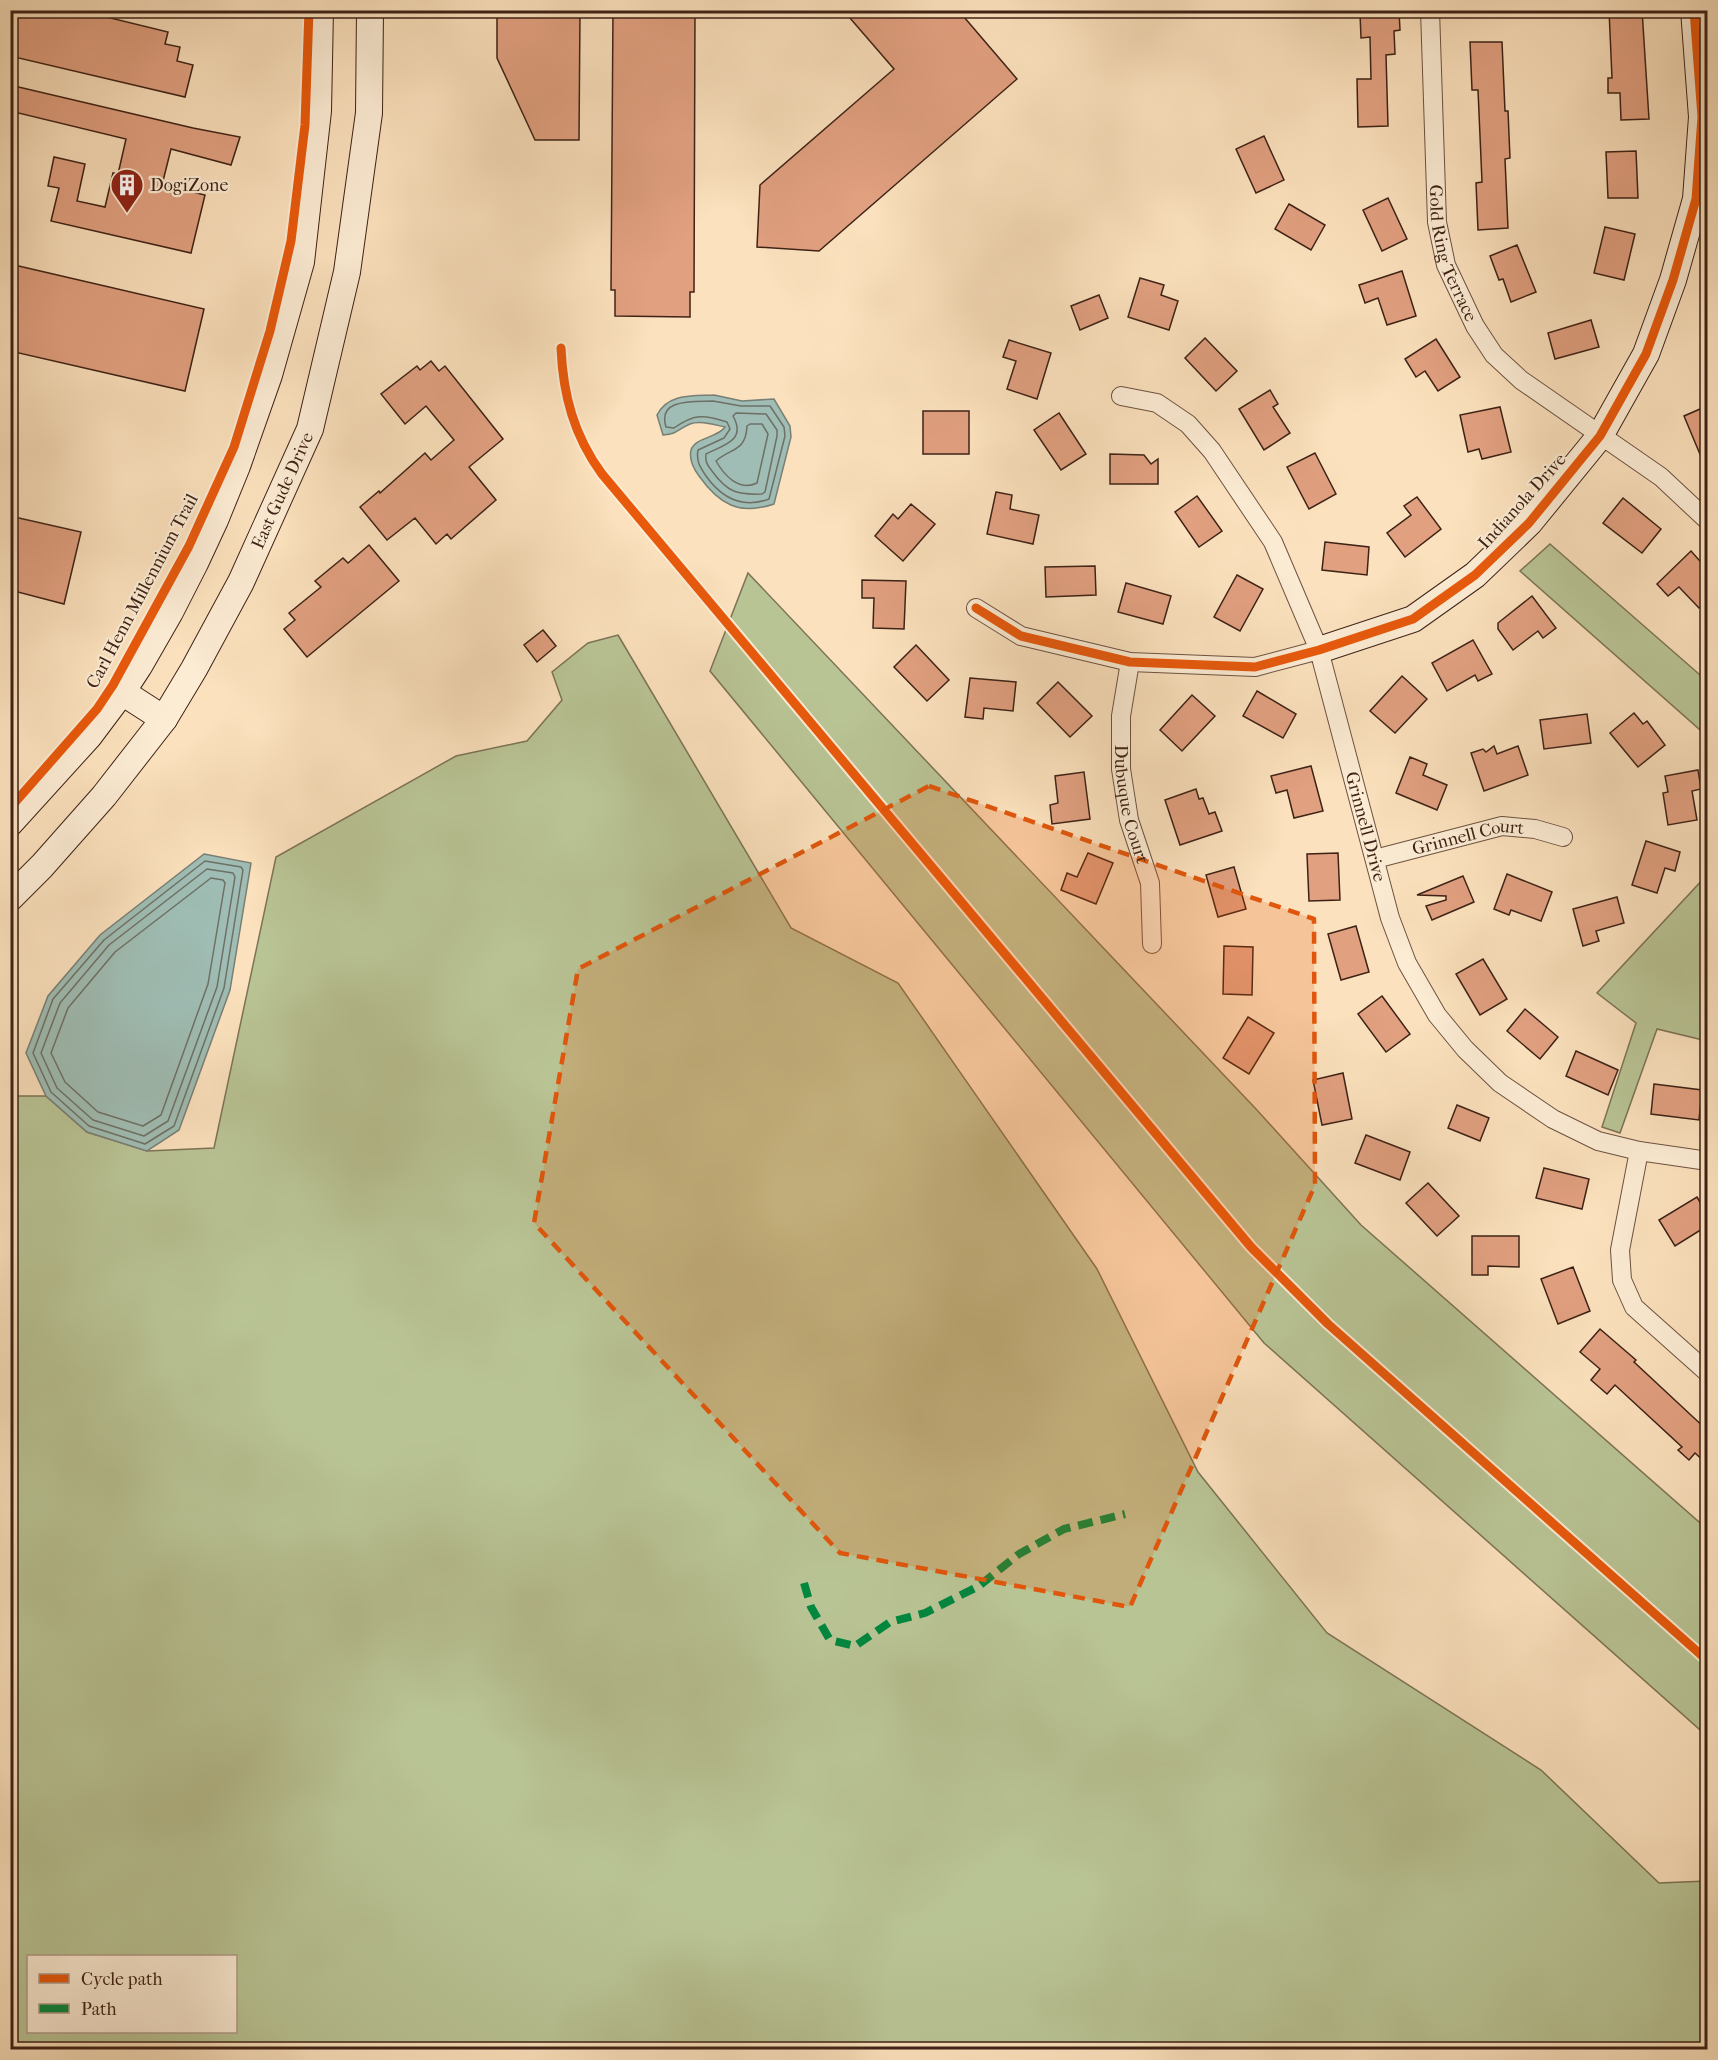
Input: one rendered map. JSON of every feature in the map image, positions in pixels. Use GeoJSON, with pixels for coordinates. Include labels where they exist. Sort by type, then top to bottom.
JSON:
{"type":"FeatureCollection","features":[{"type":"Feature","properties":{"kind":"main road"},"geometry":{"type":"LineString","coordinates":[[10,823],[81,744],[122,692],[170,612],[215,520],[237,466],[269,375],[301,262],[318,111],[320,10]]}},
{"type":"Feature","properties":{"kind":"main road","name":"East Gude Drive"},"geometry":{"type":"LineString","coordinates":[[10,898],[104,796],[164,719],[241,582],[310,429],[347,272],[369,114],[370,10]]}},
{"type":"Feature","properties":{"kind":"main road","name":"Indianola Drive"},"geometry":{"type":"LineString","coordinates":[[1319,650],[1413,619],[1475,575],[1529,523],[1600,436],[1646,354],[1702,200],[1702,117],[1694,10]]}},
{"type":"Feature","properties":{"kind":"main road"},"geometry":{"type":"LineString","coordinates":[[122,692],[164,719]]}},
{"type":"Feature","properties":{"kind":"street","name":"Gold Ring Terrace"},"geometry":{"type":"LineString","coordinates":[[1430,10],[1437,222],[1446,265],[1475,326],[1494,355],[1521,380],[1661,477],[1707,521]]}},
{"type":"Feature","properties":{"kind":"street","name":"Grinnell Drive"},"geometry":{"type":"LineString","coordinates":[[1121,396],[1157,403],[1188,424],[1212,450],[1273,542],[1319,650],[1390,918],[1407,963],[1437,1015],[1465,1049],[1500,1083],[1553,1119],[1598,1141],[1639,1152],[1707,1161]]}},
{"type":"Feature","properties":{"kind":"street","name":"Indianola Drive"},"geometry":{"type":"LineString","coordinates":[[976,608],[1021,636],[1130,662],[1255,667],[1319,650]]}},
{"type":"Feature","properties":{"kind":"street","name":"Dubuque Court"},"geometry":{"type":"LineString","coordinates":[[1130,662],[1121,716],[1121,769],[1129,820],[1150,883],[1152,944]]}},
{"type":"Feature","properties":{"kind":"street","name":"Grinnell Court"},"geometry":{"type":"LineString","coordinates":[[1375,859],[1502,826],[1535,829],[1563,837]]}},
{"type":"Feature","properties":{"kind":"street"},"geometry":{"type":"LineString","coordinates":[[1639,1152],[1620,1250],[1622,1280],[1634,1307],[1707,1373]]}},
{"type":"Feature","properties":{"kind":"highlighted area"},"geometry":{"type":"Polygon","coordinates":[[[929,786],[1314,919],[1315,1185],[1130,1607],[840,1553],[534,1223],[578,969],[929,786]]]}},
{"type":"Feature","properties":{"kind":"green space"},"geometry":{"type":"Polygon","coordinates":[[[1550,544],[1707,681],[1707,736],[1520,571],[1550,544]]]}},
{"type":"Feature","properties":{"kind":"green space"},"geometry":{"type":"Polygon","coordinates":[[[748,573],[1256,1109],[1361,1225],[1707,1529],[1707,1736],[1264,1343],[710,671],[748,573]]]}},
{"type":"Feature","properties":{"kind":"green space"},"geometry":{"type":"Polygon","coordinates":[[[618,635],[791,928],[898,983],[1097,1269],[1198,1472],[1327,1633],[1541,1770],[1659,1883],[1707,1881],[1707,2049],[11,2049],[10,1096],[46,1096],[87,1132],[147,1151],[214,1148],[276,857],[456,756],[527,741],[562,700],[552,672],[588,643],[618,635]]]}},
{"type":"Feature","properties":{"kind":"green space"},"geometry":{"type":"Polygon","coordinates":[[[1707,875],[1707,1041],[1657,1029],[1620,1133],[1602,1127],[1636,1023],[1597,993],[1707,875]]]}},
{"type":"Feature","properties":{"kind":"water"},"geometry":{"type":"Polygon","coordinates":[[[714,395],[742,401],[774,399],[790,426],[791,437],[774,504],[750,509],[731,505],[714,494],[697,473],[691,457],[693,446],[722,431],[725,427],[698,422],[663,435],[657,415],[668,403],[682,397],[714,395]]]}},
{"type":"Feature","properties":{"kind":"water"},"geometry":{"type":"Polygon","coordinates":[[[204,854],[251,863],[230,990],[179,1130],[147,1151],[87,1132],[46,1096],[26,1053],[48,996],[100,935],[204,854]]]}},
{"type":"Feature","properties":{"kind":"building"},"geometry":{"type":"Polygon","coordinates":[[[10,10],[78,10],[168,32],[165,44],[180,47],[177,61],[193,65],[185,97],[10,56],[10,10]]]}},
{"type":"Feature","properties":{"kind":"building"},"geometry":{"type":"Polygon","coordinates":[[[497,10],[580,10],[579,140],[535,140],[497,58],[497,10]]]}},
{"type":"Feature","properties":{"kind":"building"},"geometry":{"type":"Polygon","coordinates":[[[613,10],[695,10],[694,292],[690,292],[690,317],[615,316],[615,290],[611,290],[613,10]]]}},
{"type":"Feature","properties":{"kind":"building"},"geometry":{"type":"Polygon","coordinates":[[[843,10],[958,10],[1017,79],[819,251],[757,247],[760,185],[894,69],[843,10]]]}},
{"type":"Feature","properties":{"kind":"building"},"geometry":{"type":"Polygon","coordinates":[[[1609,10],[1642,10],[1649,119],[1621,120],[1620,93],[1608,93],[1608,78],[1612,78],[1609,10]]]}},
{"type":"Feature","properties":{"kind":"building"},"geometry":{"type":"Polygon","coordinates":[[[1399,11],[1400,30],[1394,31],[1395,54],[1386,55],[1388,126],[1358,127],[1357,79],[1371,79],[1370,37],[1361,38],[1360,13],[1399,11]]]}},
{"type":"Feature","properties":{"kind":"building"},"geometry":{"type":"Polygon","coordinates":[[[1470,42],[1502,42],[1510,158],[1505,159],[1508,228],[1478,230],[1476,183],[1482,182],[1478,90],[1472,90],[1470,42]]]}},
{"type":"Feature","properties":{"kind":"building"},"geometry":{"type":"Polygon","coordinates":[[[10,85],[240,137],[231,165],[171,149],[162,185],[205,195],[191,253],[51,221],[59,188],[48,186],[54,157],[85,164],[77,201],[105,207],[113,173],[118,174],[126,139],[10,111],[10,85]]]}},
{"type":"Feature","properties":{"kind":"building"},"geometry":{"type":"Polygon","coordinates":[[[1264,136],[1284,180],[1256,193],[1236,149],[1264,136]]]}},
{"type":"Feature","properties":{"kind":"building"},"geometry":{"type":"Polygon","coordinates":[[[1636,151],[1638,198],[1608,198],[1606,152],[1636,151]]]}},
{"type":"Feature","properties":{"kind":"building"},"geometry":{"type":"Polygon","coordinates":[[[1388,198],[1407,239],[1382,251],[1363,210],[1388,198]]]}},
{"type":"Feature","properties":{"kind":"building"},"geometry":{"type":"Polygon","coordinates":[[[1289,204],[1325,225],[1311,250],[1275,229],[1289,204]]]}},
{"type":"Feature","properties":{"kind":"building"},"geometry":{"type":"Polygon","coordinates":[[[1605,227],[1635,234],[1624,280],[1594,273],[1605,227]]]}},
{"type":"Feature","properties":{"kind":"building"},"geometry":{"type":"Polygon","coordinates":[[[1517,245],[1536,292],[1511,302],[1503,279],[1499,280],[1490,256],[1517,245]]]}},
{"type":"Feature","properties":{"kind":"building"},"geometry":{"type":"Polygon","coordinates":[[[10,264],[204,309],[185,391],[10,351],[10,264]]]}},
{"type":"Feature","properties":{"kind":"building"},"geometry":{"type":"Polygon","coordinates":[[[1402,271],[1416,316],[1387,325],[1378,298],[1365,303],[1359,285],[1402,271]]]}},
{"type":"Feature","properties":{"kind":"building"},"geometry":{"type":"Polygon","coordinates":[[[1140,278],[1164,285],[1161,295],[1178,301],[1169,330],[1128,317],[1140,278]]]}},
{"type":"Feature","properties":{"kind":"building"},"geometry":{"type":"Polygon","coordinates":[[[1099,295],[1108,318],[1080,330],[1071,306],[1099,295]]]}},
{"type":"Feature","properties":{"kind":"building"},"geometry":{"type":"Polygon","coordinates":[[[1591,320],[1599,347],[1555,359],[1548,333],[1591,320]]]}},
{"type":"Feature","properties":{"kind":"building"},"geometry":{"type":"Polygon","coordinates":[[[1205,338],[1237,371],[1216,391],[1185,358],[1205,338]]]}},
{"type":"Feature","properties":{"kind":"building"},"geometry":{"type":"Polygon","coordinates":[[[1436,339],[1460,377],[1438,391],[1425,371],[1416,377],[1405,359],[1436,339]]]}},
{"type":"Feature","properties":{"kind":"building"},"geometry":{"type":"Polygon","coordinates":[[[1009,340],[1051,353],[1037,399],[1007,389],[1016,361],[1003,357],[1009,340]]]}},
{"type":"Feature","properties":{"kind":"building"},"geometry":{"type":"Polygon","coordinates":[[[431,361],[439,371],[445,366],[503,439],[469,467],[496,500],[451,539],[447,534],[436,544],[415,518],[387,540],[360,507],[379,491],[380,493],[425,453],[431,460],[454,440],[426,406],[405,424],[381,394],[417,366],[420,370],[431,361]]]}},
{"type":"Feature","properties":{"kind":"building"},"geometry":{"type":"Polygon","coordinates":[[[1270,390],[1278,404],[1273,407],[1290,433],[1264,450],[1239,409],[1270,390]]]}},
{"type":"Feature","properties":{"kind":"building"},"geometry":{"type":"Polygon","coordinates":[[[1707,406],[1707,471],[1684,416],[1707,406]]]}},
{"type":"Feature","properties":{"kind":"building"},"geometry":{"type":"Polygon","coordinates":[[[1500,407],[1511,452],[1482,459],[1479,449],[1468,452],[1460,415],[1500,407]]]}},
{"type":"Feature","properties":{"kind":"building"},"geometry":{"type":"Polygon","coordinates":[[[923,411],[969,411],[969,454],[923,454],[923,411]]]}},
{"type":"Feature","properties":{"kind":"building"},"geometry":{"type":"Polygon","coordinates":[[[1059,413],[1086,454],[1061,470],[1034,430],[1059,413]]]}},
{"type":"Feature","properties":{"kind":"building"},"geometry":{"type":"Polygon","coordinates":[[[1315,453],[1336,494],[1309,509],[1287,467],[1315,453]]]}},
{"type":"Feature","properties":{"kind":"building"},"geometry":{"type":"Polygon","coordinates":[[[1110,454],[1144,455],[1151,464],[1158,459],[1158,484],[1110,484],[1110,454]]]}},
{"type":"Feature","properties":{"kind":"building"},"geometry":{"type":"Polygon","coordinates":[[[996,492],[1012,495],[1010,509],[1039,515],[1033,544],[987,534],[996,492]]]}},
{"type":"Feature","properties":{"kind":"building"},"geometry":{"type":"Polygon","coordinates":[[[1197,496],[1222,531],[1199,547],[1175,512],[1197,496]]]}},
{"type":"Feature","properties":{"kind":"building"},"geometry":{"type":"Polygon","coordinates":[[[1417,497],[1441,529],[1405,557],[1387,533],[1411,515],[1404,506],[1417,497]]]}},
{"type":"Feature","properties":{"kind":"building"},"geometry":{"type":"Polygon","coordinates":[[[1623,498],[1661,529],[1642,553],[1603,523],[1623,498]]]}},
{"type":"Feature","properties":{"kind":"building"},"geometry":{"type":"Polygon","coordinates":[[[911,504],[935,524],[903,561],[875,536],[893,514],[898,519],[911,504]]]}},
{"type":"Feature","properties":{"kind":"building"},"geometry":{"type":"Polygon","coordinates":[[[10,516],[81,532],[64,604],[10,590],[10,516]]]}},
{"type":"Feature","properties":{"kind":"building"},"geometry":{"type":"Polygon","coordinates":[[[1325,542],[1369,547],[1367,575],[1322,570],[1325,542]]]}},
{"type":"Feature","properties":{"kind":"building"},"geometry":{"type":"Polygon","coordinates":[[[369,545],[399,581],[307,657],[284,629],[295,620],[289,613],[321,587],[315,581],[343,558],[348,563],[369,545]]]}},
{"type":"Feature","properties":{"kind":"building"},"geometry":{"type":"Polygon","coordinates":[[[1691,551],[1707,569],[1707,601],[1699,608],[1679,587],[1668,596],[1657,584],[1691,551]]]}},
{"type":"Feature","properties":{"kind":"building"},"geometry":{"type":"Polygon","coordinates":[[[1095,566],[1096,595],[1046,597],[1045,567],[1095,566]]]}},
{"type":"Feature","properties":{"kind":"building"},"geometry":{"type":"Polygon","coordinates":[[[1237,575],[1263,589],[1240,631],[1214,617],[1237,575]]]}},
{"type":"Feature","properties":{"kind":"building"},"geometry":{"type":"Polygon","coordinates":[[[862,580],[906,581],[904,629],[873,628],[874,598],[862,598],[862,580]]]}},
{"type":"Feature","properties":{"kind":"building"},"geometry":{"type":"Polygon","coordinates":[[[1126,583],[1171,596],[1163,624],[1118,612],[1126,583]]]}},
{"type":"Feature","properties":{"kind":"building"},"geometry":{"type":"Polygon","coordinates":[[[1532,596],[1556,628],[1543,638],[1538,631],[1513,650],[1498,629],[1498,623],[1532,596]]]}},
{"type":"Feature","properties":{"kind":"building"},"geometry":{"type":"Polygon","coordinates":[[[543,630],[556,646],[537,662],[524,645],[543,630]]]}},
{"type":"Feature","properties":{"kind":"building"},"geometry":{"type":"Polygon","coordinates":[[[1473,640],[1492,674],[1478,681],[1475,675],[1447,691],[1432,663],[1473,640]]]}},
{"type":"Feature","properties":{"kind":"building"},"geometry":{"type":"Polygon","coordinates":[[[916,645],[949,680],[927,701],[894,667],[916,645]]]}},
{"type":"Feature","properties":{"kind":"building"},"geometry":{"type":"Polygon","coordinates":[[[1402,676],[1427,699],[1395,733],[1370,711],[1402,676]]]}},
{"type":"Feature","properties":{"kind":"building"},"geometry":{"type":"Polygon","coordinates":[[[970,678],[1016,682],[1013,711],[984,708],[983,719],[965,717],[970,678]]]}},
{"type":"Feature","properties":{"kind":"building"},"geometry":{"type":"Polygon","coordinates":[[[1058,682],[1092,716],[1070,737],[1037,703],[1058,682]]]}},
{"type":"Feature","properties":{"kind":"building"},"geometry":{"type":"Polygon","coordinates":[[[1257,691],[1296,714],[1283,738],[1243,716],[1257,691]]]}},
{"type":"Feature","properties":{"kind":"building"},"geometry":{"type":"Polygon","coordinates":[[[1192,695],[1215,716],[1182,751],[1160,730],[1192,695]]]}},
{"type":"Feature","properties":{"kind":"building"},"geometry":{"type":"Polygon","coordinates":[[[1634,713],[1643,724],[1647,721],[1665,745],[1638,767],[1610,733],[1634,713]]]}},
{"type":"Feature","properties":{"kind":"building"},"geometry":{"type":"Polygon","coordinates":[[[1587,714],[1591,743],[1544,749],[1540,720],[1587,714]]]}},
{"type":"Feature","properties":{"kind":"building"},"geometry":{"type":"Polygon","coordinates":[[[1494,746],[1497,754],[1518,746],[1528,775],[1484,791],[1471,753],[1483,749],[1486,752],[1494,746]]]}},
{"type":"Feature","properties":{"kind":"building"},"geometry":{"type":"Polygon","coordinates":[[[1410,757],[1427,764],[1423,775],[1447,785],[1437,810],[1396,793],[1410,757]]]}},
{"type":"Feature","properties":{"kind":"building"},"geometry":{"type":"Polygon","coordinates":[[[1311,766],[1323,811],[1294,818],[1287,790],[1276,793],[1271,776],[1311,766]]]}},
{"type":"Feature","properties":{"kind":"building"},"geometry":{"type":"Polygon","coordinates":[[[1698,770],[1701,789],[1692,791],[1697,820],[1668,825],[1663,793],[1668,792],[1665,776],[1698,770]]]}},
{"type":"Feature","properties":{"kind":"building"},"geometry":{"type":"Polygon","coordinates":[[[1084,772],[1090,819],[1052,824],[1050,805],[1058,803],[1055,776],[1084,772]]]}},
{"type":"Feature","properties":{"kind":"building"},"geometry":{"type":"Polygon","coordinates":[[[1196,789],[1199,799],[1203,798],[1209,814],[1215,812],[1222,831],[1180,845],[1165,800],[1196,789]]]}},
{"type":"Feature","properties":{"kind":"building"},"geometry":{"type":"Polygon","coordinates":[[[1646,841],[1680,852],[1675,871],[1665,868],[1657,893],[1632,885],[1646,841]]]}},
{"type":"Feature","properties":{"kind":"building"},"geometry":{"type":"Polygon","coordinates":[[[1088,853],[1113,863],[1096,904],[1061,890],[1067,873],[1077,877],[1088,853]]]}},
{"type":"Feature","properties":{"kind":"building"},"geometry":{"type":"Polygon","coordinates":[[[1338,853],[1340,900],[1309,901],[1307,854],[1338,853]]]}},
{"type":"Feature","properties":{"kind":"building"},"geometry":{"type":"Polygon","coordinates":[[[1234,867],[1246,909],[1218,917],[1206,875],[1234,867]]]}},
{"type":"Feature","properties":{"kind":"building"},"geometry":{"type":"Polygon","coordinates":[[[1507,874],[1552,892],[1541,921],[1511,910],[1509,915],[1494,909],[1507,874]]]}},
{"type":"Feature","properties":{"kind":"building"},"geometry":{"type":"Polygon","coordinates":[[[1463,876],[1474,902],[1432,920],[1426,906],[1446,900],[1446,896],[1417,895],[1463,876]]]}},
{"type":"Feature","properties":{"kind":"building"},"geometry":{"type":"Polygon","coordinates":[[[1617,897],[1624,923],[1596,931],[1599,941],[1583,946],[1573,909],[1617,897]]]}},
{"type":"Feature","properties":{"kind":"building"},"geometry":{"type":"Polygon","coordinates":[[[1356,926],[1369,972],[1341,980],[1328,934],[1356,926]]]}},
{"type":"Feature","properties":{"kind":"building"},"geometry":{"type":"Polygon","coordinates":[[[1224,946],[1253,947],[1252,995],[1223,994],[1224,946]]]}},
{"type":"Feature","properties":{"kind":"building"},"geometry":{"type":"Polygon","coordinates":[[[1483,959],[1507,999],[1480,1015],[1456,974],[1483,959]]]}},
{"type":"Feature","properties":{"kind":"building"},"geometry":{"type":"Polygon","coordinates":[[[1382,996],[1410,1034],[1386,1052],[1358,1014],[1382,996]]]}},
{"type":"Feature","properties":{"kind":"building"},"geometry":{"type":"Polygon","coordinates":[[[1525,1009],[1558,1037],[1540,1059],[1507,1031],[1525,1009]]]}},
{"type":"Feature","properties":{"kind":"building"},"geometry":{"type":"Polygon","coordinates":[[[1248,1017],[1274,1033],[1249,1074],[1223,1058],[1248,1017]]]}},
{"type":"Feature","properties":{"kind":"building"},"geometry":{"type":"Polygon","coordinates":[[[1576,1051],[1618,1070],[1608,1095],[1566,1076],[1576,1051]]]}},
{"type":"Feature","properties":{"kind":"building"},"geometry":{"type":"Polygon","coordinates":[[[1343,1073],[1352,1119],[1322,1125],[1313,1080],[1343,1073]]]}},
{"type":"Feature","properties":{"kind":"building"},"geometry":{"type":"Polygon","coordinates":[[[1654,1084],[1702,1090],[1699,1120],[1651,1114],[1654,1084]]]}},
{"type":"Feature","properties":{"kind":"building"},"geometry":{"type":"Polygon","coordinates":[[[1457,1105],[1489,1118],[1480,1141],[1448,1128],[1457,1105]]]}},
{"type":"Feature","properties":{"kind":"building"},"geometry":{"type":"Polygon","coordinates":[[[1366,1135],[1410,1152],[1400,1180],[1355,1163],[1366,1135]]]}},
{"type":"Feature","properties":{"kind":"building"},"geometry":{"type":"Polygon","coordinates":[[[1544,1168],[1589,1179],[1582,1209],[1536,1198],[1544,1168]]]}},
{"type":"Feature","properties":{"kind":"building"},"geometry":{"type":"Polygon","coordinates":[[[1428,1183],[1459,1216],[1437,1236],[1406,1203],[1428,1183]]]}},
{"type":"Feature","properties":{"kind":"building"},"geometry":{"type":"Polygon","coordinates":[[[1697,1197],[1707,1214],[1707,1226],[1675,1246],[1659,1220],[1697,1197]]]}},
{"type":"Feature","properties":{"kind":"building"},"geometry":{"type":"Polygon","coordinates":[[[1472,1236],[1519,1236],[1519,1267],[1488,1266],[1488,1275],[1472,1275],[1472,1236]]]}},
{"type":"Feature","properties":{"kind":"building"},"geometry":{"type":"Polygon","coordinates":[[[1573,1267],[1590,1311],[1558,1324],[1541,1279],[1573,1267]]]}},
{"type":"Feature","properties":{"kind":"building"},"geometry":{"type":"Polygon","coordinates":[[[1600,1329],[1636,1360],[1634,1362],[1707,1430],[1707,1464],[1695,1453],[1689,1460],[1678,1450],[1682,1447],[1615,1385],[1607,1394],[1591,1380],[1600,1369],[1580,1352],[1600,1329]]]}},
{"type":"Feature","properties":{"kind":"marked path"},"geometry":{"type":"LineString","coordinates":[[804,1583],[811,1607],[830,1640],[855,1646],[890,1622],[925,1613],[979,1586],[1019,1554],[1064,1529],[1125,1514]]}},
{"type":"Feature","properties":{"kind":"cycle path","name":"Carl Henn Millennium Trail"},"geometry":{"type":"LineString","coordinates":[[10,808],[97,709],[113,685],[189,546],[234,447],[270,331],[291,241],[305,125],[309,10]]}},
{"type":"Feature","properties":{"kind":"cycle path"},"geometry":{"type":"LineString","coordinates":[[976,608],[1021,636],[1130,662],[1255,667],[1319,650],[1413,619],[1475,575],[1529,523],[1600,436],[1646,354],[1673,280],[1696,199],[1702,117],[1694,10]]}},
{"type":"Feature","properties":{"kind":"cycle path"},"geometry":{"type":"LineString","coordinates":[[561,348],[567,399],[577,430],[602,474],[1251,1247],[1328,1324],[1708,1661]]}},
{"type":"Feature","properties":{"kind":"place","name":"DogiZone"},"geometry":{"type":"Point","coordinates":[127,214]}}]}
